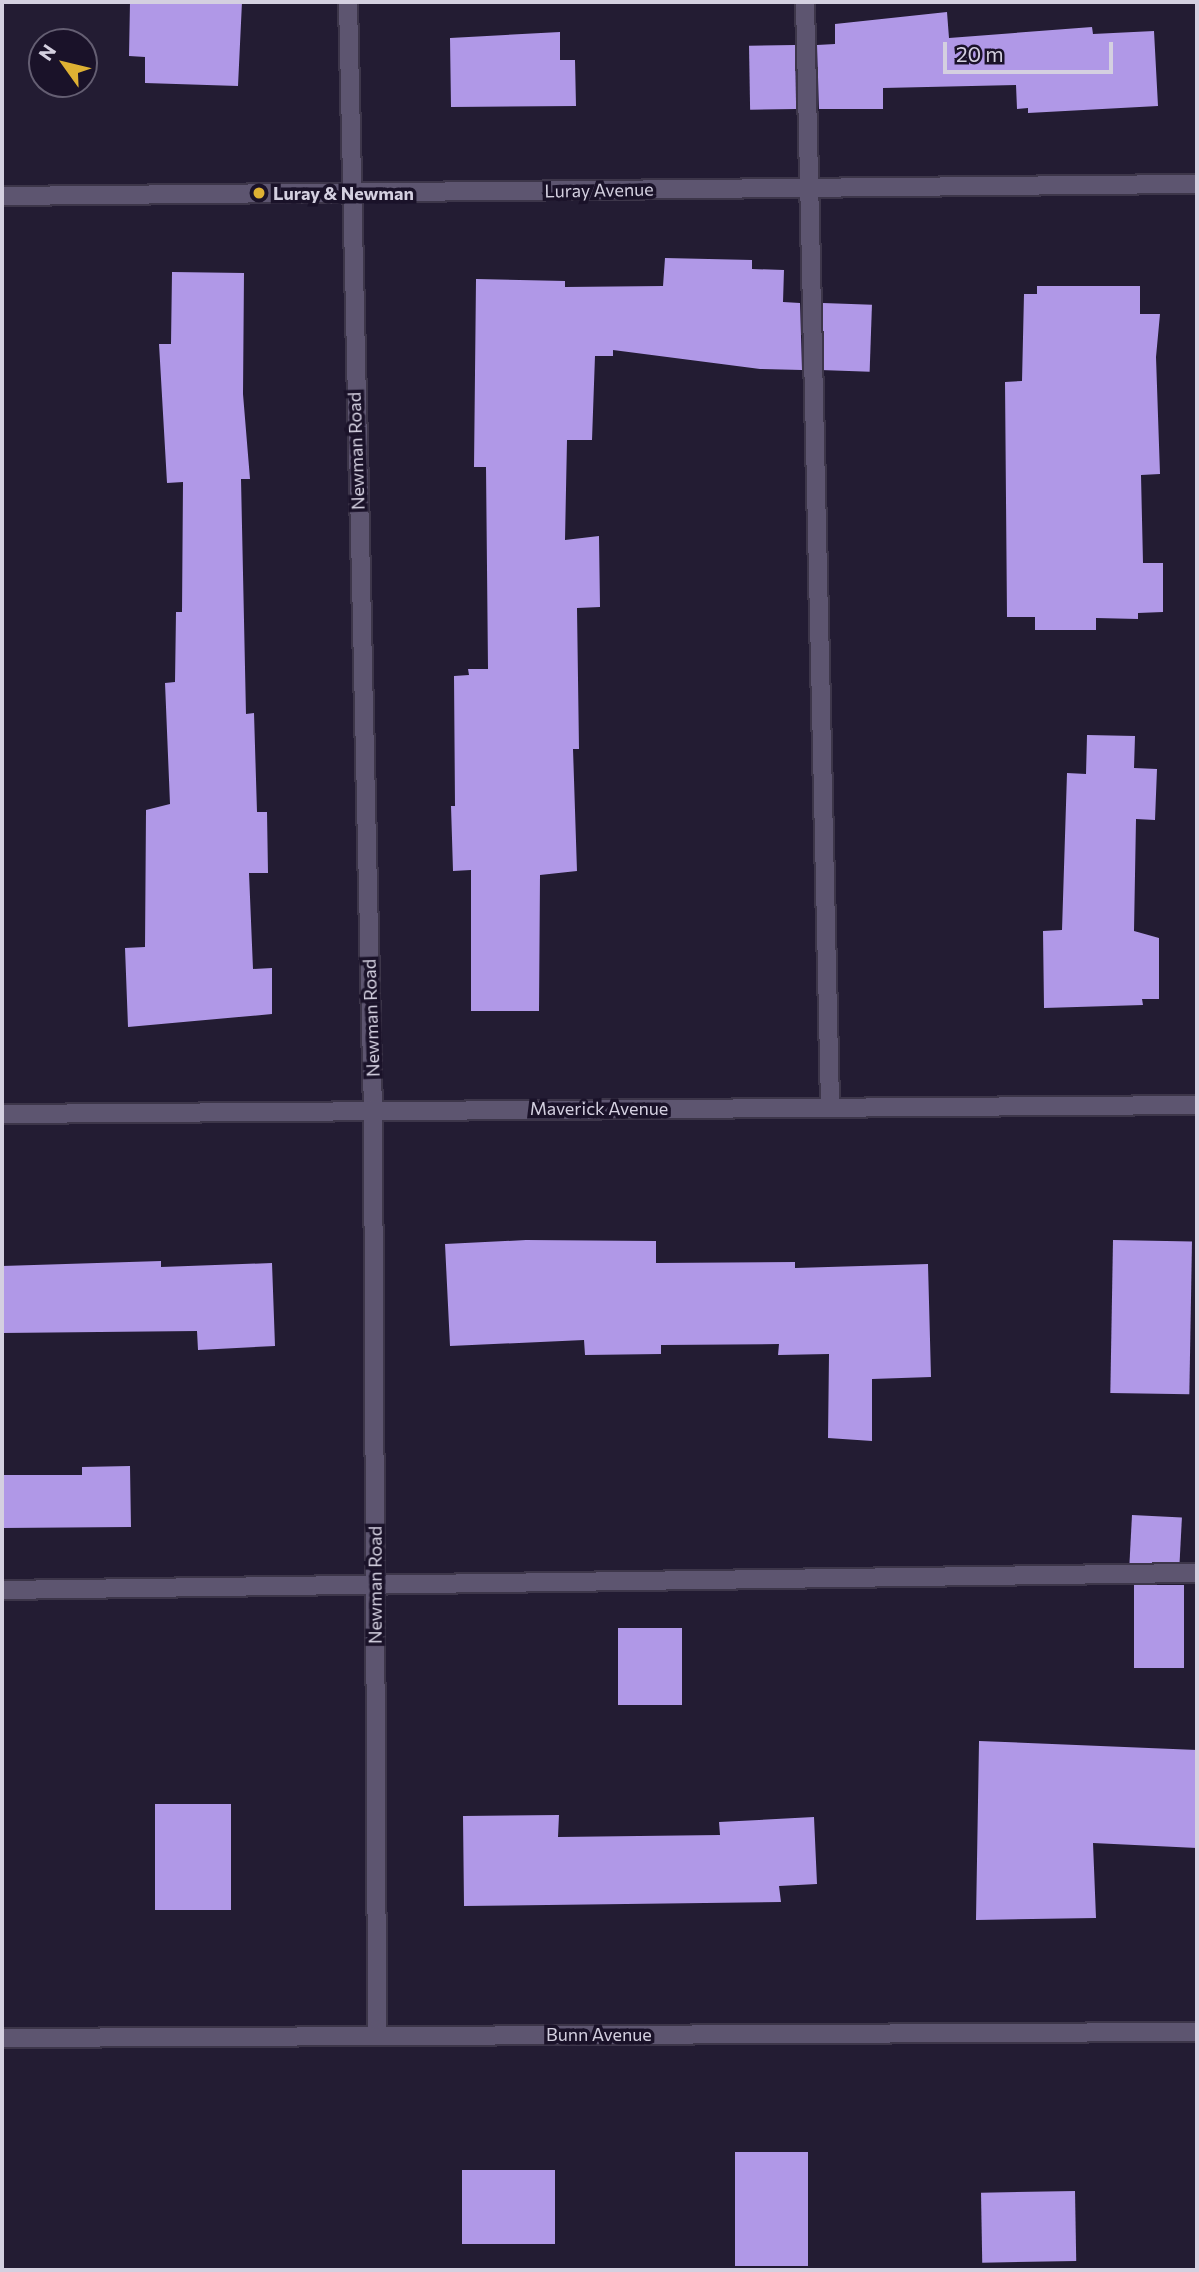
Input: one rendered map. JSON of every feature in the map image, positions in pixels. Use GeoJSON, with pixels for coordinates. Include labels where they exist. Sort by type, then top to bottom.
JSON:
{"type":"FeatureCollection","features":[{"type":"Feature","properties":{"kind":"street","name":"Newman Road"},"geometry":{"type":"LineString","coordinates":[[348,2],[349,192],[373,1109],[377,2034]]}},
{"type":"Feature","properties":{"kind":"street"},"geometry":{"type":"LineString","coordinates":[[805,2],[830,1106]]}},
{"type":"Feature","properties":{"kind":"street","name":"Luray Avenue"},"geometry":{"type":"LineString","coordinates":[[2,196],[1197,184]]}},
{"type":"Feature","properties":{"kind":"street","name":"Maverick Avenue"},"geometry":{"type":"LineString","coordinates":[[2,1114],[373,1109],[1197,1105]]}},
{"type":"Feature","properties":{"kind":"street"},"geometry":{"type":"LineString","coordinates":[[2,1590],[1197,1573]]}},
{"type":"Feature","properties":{"kind":"street","name":"Bunn Avenue"},"geometry":{"type":"LineString","coordinates":[[2,2038],[377,2034],[1197,2032]]}},
{"type":"Feature","properties":{"kind":"building"},"geometry":{"type":"Polygon","coordinates":[[[130,2],[242,2],[238,86],[145,83],[145,57],[129,56],[130,2]]]}},
{"type":"Feature","properties":{"kind":"building"},"geometry":{"type":"Polygon","coordinates":[[[947,12],[949,38],[1092,27],[1093,34],[1154,31],[1158,106],[1028,113],[1028,108],[1017,109],[1016,85],[883,88],[883,109],[819,109],[817,45],[835,44],[835,24],[947,12]]]}},
{"type":"Feature","properties":{"kind":"building"},"geometry":{"type":"Polygon","coordinates":[[[560,32],[560,60],[575,60],[576,106],[451,107],[450,38],[560,32]]]}},
{"type":"Feature","properties":{"kind":"building"},"geometry":{"type":"Polygon","coordinates":[[[795,45],[796,109],[750,110],[749,46],[795,45]]]}},
{"type":"Feature","properties":{"kind":"building"},"geometry":{"type":"Polygon","coordinates":[[[665,258],[752,260],[752,269],[784,270],[783,302],[800,303],[802,370],[760,369],[613,350],[613,356],[595,356],[592,440],[567,440],[565,540],[599,536],[600,607],[577,608],[579,749],[573,749],[577,871],[540,875],[539,1011],[471,1011],[471,870],[453,871],[451,806],[455,806],[454,676],[469,675],[468,669],[488,669],[486,467],[474,467],[476,279],[565,281],[565,287],[663,286],[665,258]]]}},
{"type":"Feature","properties":{"kind":"building"},"geometry":{"type":"Polygon","coordinates":[[[172,272],[244,273],[243,394],[250,479],[241,479],[246,714],[254,713],[257,812],[267,812],[268,873],[249,873],[253,969],[272,968],[272,1014],[128,1027],[125,948],[145,947],[146,810],[170,804],[165,683],[175,682],[176,612],[182,612],[183,482],[167,483],[159,344],[171,344],[172,272]]]}},
{"type":"Feature","properties":{"kind":"building"},"geometry":{"type":"Polygon","coordinates":[[[1037,286],[1140,286],[1140,314],[1160,314],[1156,357],[1160,474],[1141,475],[1143,563],[1163,563],[1163,612],[1138,613],[1138,619],[1096,618],[1096,630],[1035,630],[1035,617],[1007,617],[1005,382],[1022,381],[1024,294],[1037,294],[1037,286]]]}},
{"type":"Feature","properties":{"kind":"building"},"geometry":{"type":"Polygon","coordinates":[[[823,303],[872,305],[870,372],[821,370],[823,303]]]}},
{"type":"Feature","properties":{"kind":"building"},"geometry":{"type":"Polygon","coordinates":[[[1087,735],[1135,736],[1134,768],[1157,769],[1155,820],[1136,819],[1134,931],[1159,938],[1159,999],[1142,999],[1143,1005],[1044,1008],[1043,931],[1062,930],[1067,773],[1086,774],[1087,735]]]}},
{"type":"Feature","properties":{"kind":"building"},"geometry":{"type":"Polygon","coordinates":[[[526,1240],[656,1241],[656,1263],[795,1262],[795,1268],[928,1264],[931,1377],[872,1379],[872,1441],[828,1438],[829,1354],[778,1355],[779,1344],[661,1345],[661,1354],[585,1355],[584,1340],[450,1346],[445,1244],[526,1240]]]}},
{"type":"Feature","properties":{"kind":"building"},"geometry":{"type":"Polygon","coordinates":[[[1113,1240],[1192,1241],[1189,1394],[1110,1393],[1113,1240]]]}},
{"type":"Feature","properties":{"kind":"building"},"geometry":{"type":"Polygon","coordinates":[[[161,1261],[161,1267],[272,1263],[275,1346],[198,1350],[197,1331],[2,1333],[2,1266],[161,1261]]]}},
{"type":"Feature","properties":{"kind":"building"},"geometry":{"type":"Polygon","coordinates":[[[130,1466],[131,1527],[2,1528],[2,1475],[82,1475],[82,1467],[130,1466]]]}},
{"type":"Feature","properties":{"kind":"building"},"geometry":{"type":"Polygon","coordinates":[[[1132,1515],[1182,1518],[1179,1566],[1129,1563],[1132,1515]]]}},
{"type":"Feature","properties":{"kind":"building"},"geometry":{"type":"Polygon","coordinates":[[[1134,1585],[1184,1585],[1184,1668],[1134,1668],[1134,1585]]]}},
{"type":"Feature","properties":{"kind":"building"},"geometry":{"type":"Polygon","coordinates":[[[618,1628],[682,1628],[682,1705],[618,1705],[618,1628]]]}},
{"type":"Feature","properties":{"kind":"building"},"geometry":{"type":"Polygon","coordinates":[[[979,1741],[1197,1750],[1197,1848],[1093,1843],[1096,1918],[976,1920],[979,1741]]]}},
{"type":"Feature","properties":{"kind":"building"},"geometry":{"type":"Polygon","coordinates":[[[155,1804],[231,1804],[231,1910],[155,1910],[155,1804]]]}},
{"type":"Feature","properties":{"kind":"building"},"geometry":{"type":"Polygon","coordinates":[[[559,1815],[558,1837],[720,1835],[719,1822],[814,1817],[817,1884],[779,1886],[781,1902],[464,1906],[463,1816],[559,1815]]]}},
{"type":"Feature","properties":{"kind":"building"},"geometry":{"type":"Polygon","coordinates":[[[735,2152],[808,2152],[808,2266],[735,2266],[735,2152]]]}},
{"type":"Feature","properties":{"kind":"building"},"geometry":{"type":"Polygon","coordinates":[[[462,2170],[555,2170],[555,2244],[462,2244],[462,2170]]]}},
{"type":"Feature","properties":{"kind":"building"},"geometry":{"type":"Polygon","coordinates":[[[1075,2191],[1076,2261],[982,2263],[981,2193],[1075,2191]]]}},
{"type":"Feature","properties":{"kind":"place","name":"Luray & Newman"},"geometry":{"type":"Point","coordinates":[259,193]}}]}
